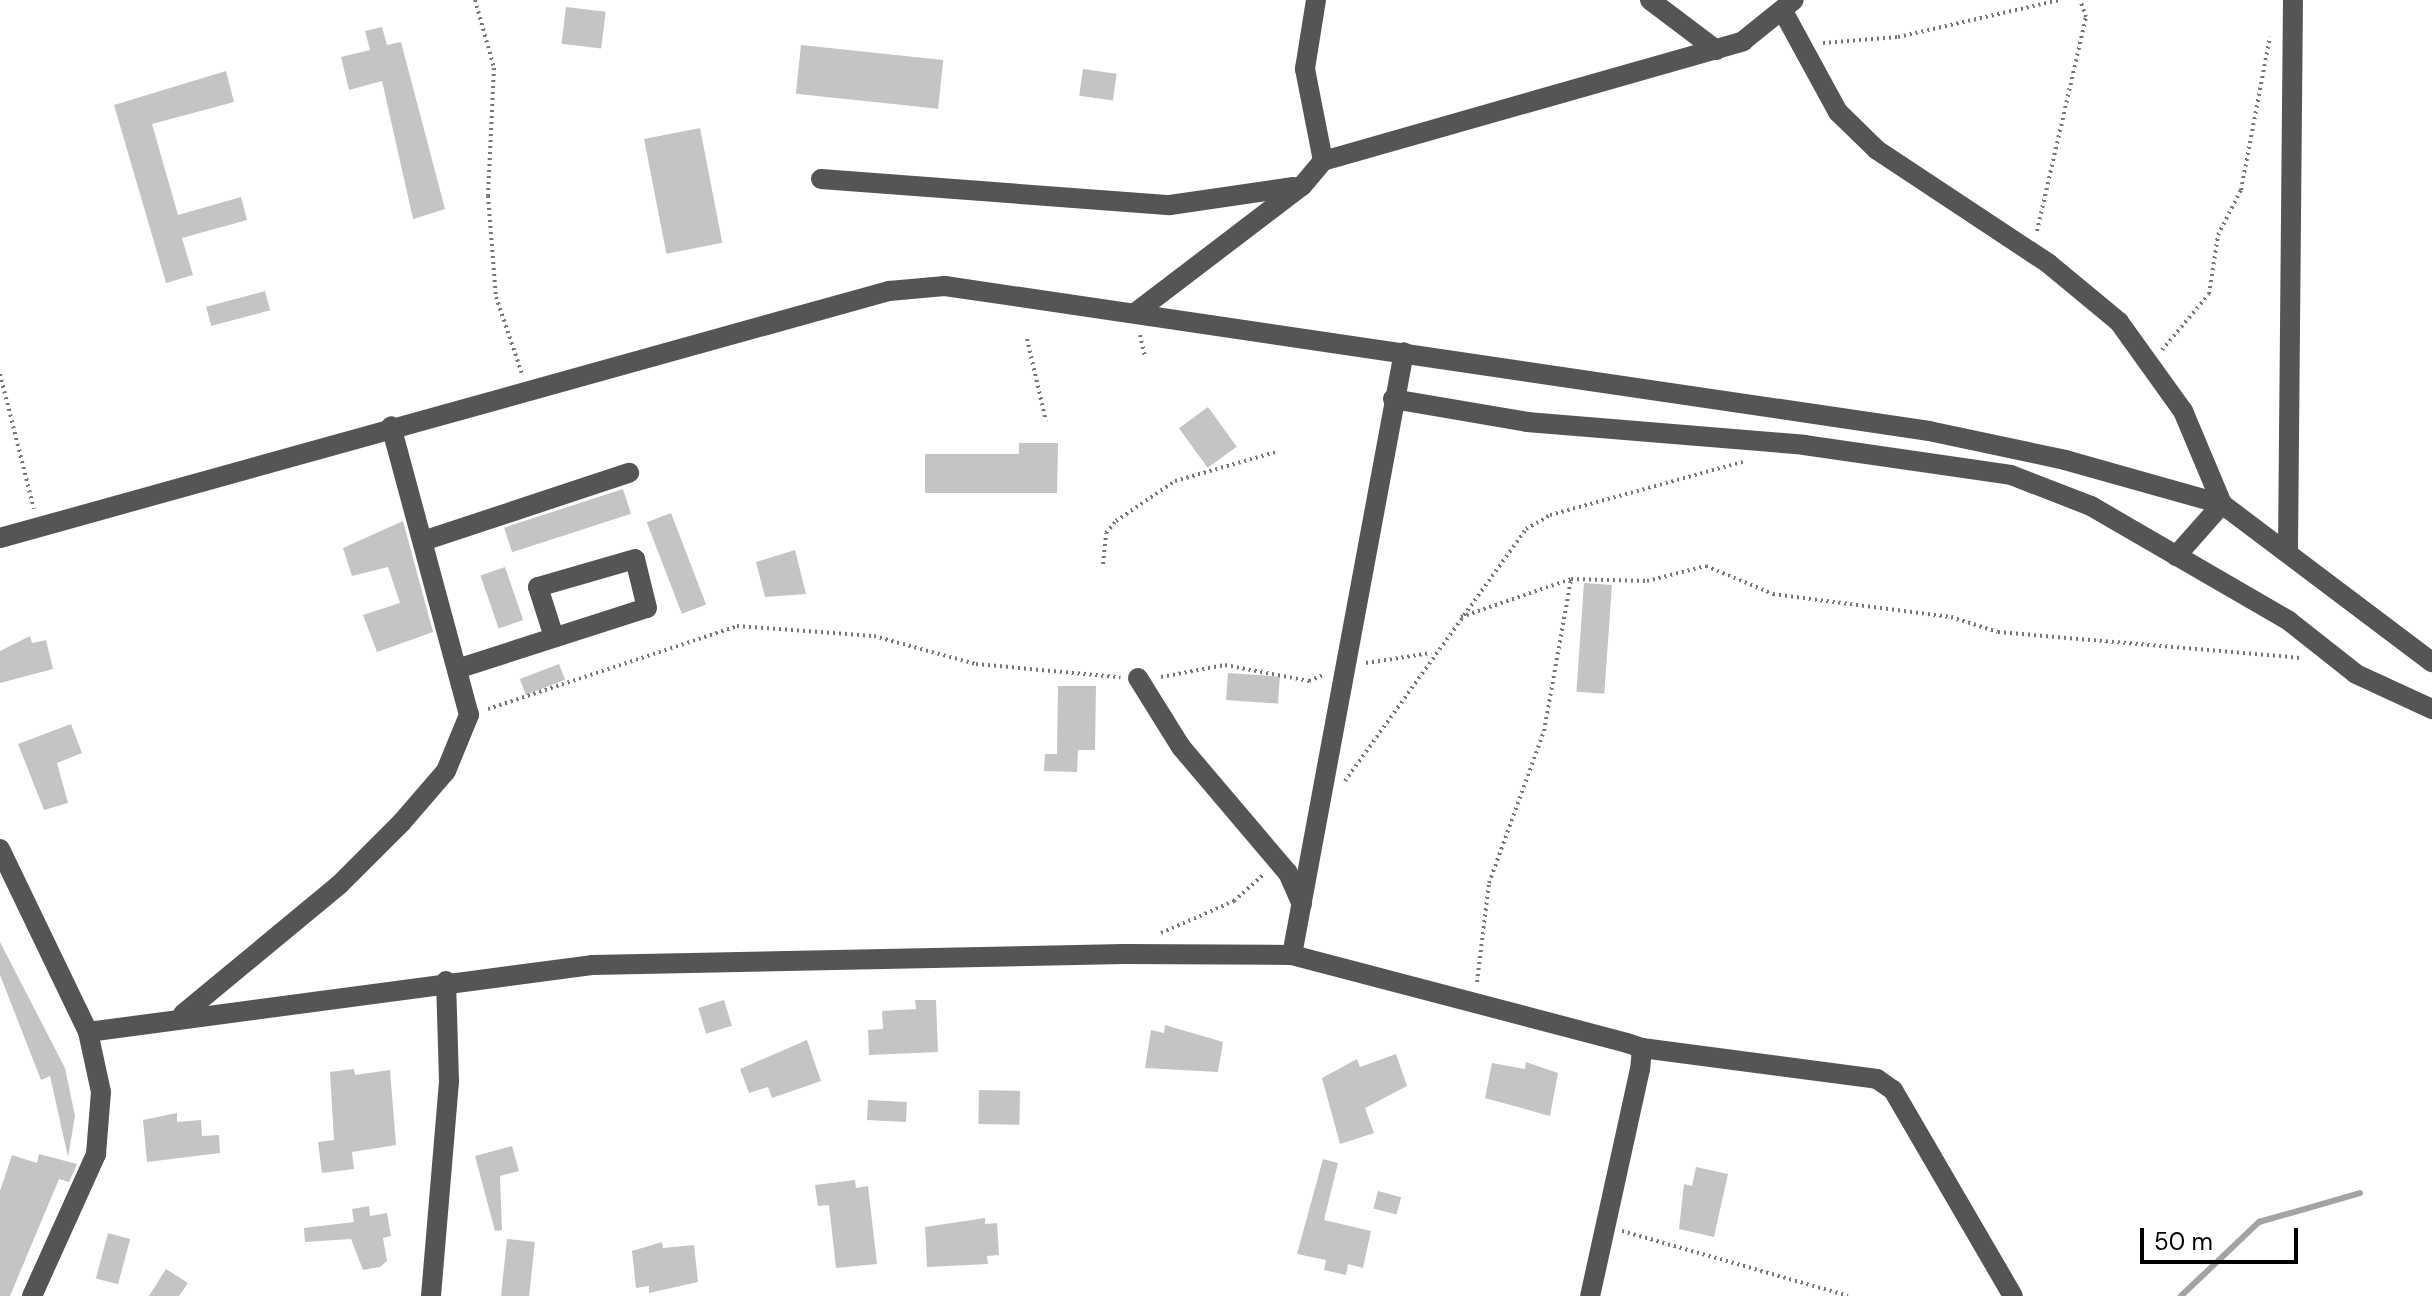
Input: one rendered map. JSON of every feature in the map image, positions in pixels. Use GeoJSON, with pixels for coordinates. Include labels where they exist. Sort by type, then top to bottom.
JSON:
{"type":"FeatureCollection","features":[{"type":"Feature","properties":{"kind":"street"},"geometry":{"type":"LineString","coordinates":[[1316,0],[1305,69],[1323,161]]}},
{"type":"Feature","properties":{"kind":"street"},"geometry":{"type":"LineString","coordinates":[[1650,0],[1716,50]]}},
{"type":"Feature","properties":{"kind":"street"},"geometry":{"type":"LineString","coordinates":[[2288,548],[2293,0]]}},
{"type":"Feature","properties":{"kind":"street"},"geometry":{"type":"LineString","coordinates":[[1135,313],[1302,186],[1323,161],[1716,50],[1789,6],[1804,45],[1838,112],[1877,150],[2032,254],[2119,322],[2153,361],[2183,411],[2222,504]]}},
{"type":"Feature","properties":{"kind":"street"},"geometry":{"type":"LineString","coordinates":[[821,179],[1170,205],[1302,186]]}},
{"type":"Feature","properties":{"kind":"street"},"geometry":{"type":"LineString","coordinates":[[0,538],[527,388],[916,287],[1135,313],[1929,431],[2222,504],[2288,548],[2432,662]]}},
{"type":"Feature","properties":{"kind":"street"},"geometry":{"type":"LineString","coordinates":[[1292,955],[1404,352]]}},
{"type":"Feature","properties":{"kind":"street"},"geometry":{"type":"LineString","coordinates":[[1393,399],[1527,422],[1804,445],[2011,475],[2091,506],[2289,621],[2339,661],[2432,709]]}},
{"type":"Feature","properties":{"kind":"street"},"geometry":{"type":"LineString","coordinates":[[180,1016],[339,885],[412,811],[446,771],[469,715],[460,668],[426,540],[391,426]]}},
{"type":"Feature","properties":{"kind":"street"},"geometry":{"type":"LineString","coordinates":[[426,540],[629,473]]}},
{"type":"Feature","properties":{"kind":"street"},"geometry":{"type":"LineString","coordinates":[[2176,556],[2222,504]]}},
{"type":"Feature","properties":{"kind":"street"},"geometry":{"type":"LineString","coordinates":[[460,668],[649,606],[635,559],[538,587],[554,637]]}},
{"type":"Feature","properties":{"kind":"street"},"geometry":{"type":"LineString","coordinates":[[1138,678],[1181,747],[1280,861],[1302,904]]}},
{"type":"Feature","properties":{"kind":"street"},"geometry":{"type":"LineString","coordinates":[[0,849],[88,1032],[101,1092],[96,1154],[32,1296]]}},
{"type":"Feature","properties":{"kind":"street"},"geometry":{"type":"LineString","coordinates":[[88,1032],[180,1016],[446,981],[702,959],[1292,955],[1482,1008],[1642,1048],[1877,1079],[1893,1090],[2013,1296]]}},
{"type":"Feature","properties":{"kind":"street"},"geometry":{"type":"LineString","coordinates":[[431,1296],[448,1096],[446,981]]}},
{"type":"Feature","properties":{"kind":"street"},"geometry":{"type":"LineString","coordinates":[[1590,1296],[1608,1227],[1642,1048]]}},
{"type":"Feature","properties":{"kind":"path"},"geometry":{"type":"LineString","coordinates":[[475,0],[494,68],[488,196],[496,297],[527,388]]}},
{"type":"Feature","properties":{"kind":"path"},"geometry":{"type":"LineString","coordinates":[[1804,45],[1898,37],[2060,0]]}},
{"type":"Feature","properties":{"kind":"path"},"geometry":{"type":"LineString","coordinates":[[2032,254],[2086,17],[2080,0]]}},
{"type":"Feature","properties":{"kind":"path"},"geometry":{"type":"LineString","coordinates":[[2153,361],[2209,294],[2218,235],[2241,190],[2271,28]]}},
{"type":"Feature","properties":{"kind":"path"},"geometry":{"type":"LineString","coordinates":[[1027,339],[1046,421]]}},
{"type":"Feature","properties":{"kind":"path"},"geometry":{"type":"LineString","coordinates":[[0,374],[38,527]]}},
{"type":"Feature","properties":{"kind":"path"},"geometry":{"type":"LineString","coordinates":[[1103,564],[1106,533],[1116,521],[1175,481],[1276,452]]}},
{"type":"Feature","properties":{"kind":"path"},"geometry":{"type":"LineString","coordinates":[[1318,813],[1358,766],[1431,653],[1526,529],[1550,515],[1759,457]]}},
{"type":"Feature","properties":{"kind":"path"},"geometry":{"type":"LineString","coordinates":[[1461,617],[1571,579],[1647,581],[1706,566],[1773,594],[1951,617],[1998,632],[2339,661]]}},
{"type":"Feature","properties":{"kind":"path"},"geometry":{"type":"LineString","coordinates":[[1482,1008],[1476,979],[1489,883],[1544,731],[1571,579]]}},
{"type":"Feature","properties":{"kind":"path"},"geometry":{"type":"LineString","coordinates":[[469,715],[737,626],[874,636],[976,664],[1138,678],[1225,665],[1309,681],[1344,667],[1431,653]]}},
{"type":"Feature","properties":{"kind":"path"},"geometry":{"type":"LineString","coordinates":[[1124,954],[1234,901],[1280,861]]}},
{"type":"Feature","properties":{"kind":"path"},"geometry":{"type":"LineString","coordinates":[[1608,1227],[1848,1296]]}},
{"type":"Feature","properties":{"kind":"building"},"geometry":{"type":"Polygon","coordinates":[[[566,7],[606,12],[601,49],[561,44],[566,7]]]}},
{"type":"Feature","properties":{"kind":"building"},"geometry":{"type":"Polygon","coordinates":[[[382,27],[387,45],[401,42],[445,209],[413,219],[382,81],[349,90],[341,57],[370,50],[365,31],[382,27]]]}},
{"type":"Feature","properties":{"kind":"building"},"geometry":{"type":"Polygon","coordinates":[[[801,45],[943,60],[938,109],[796,94],[801,45]]]}},
{"type":"Feature","properties":{"kind":"building"},"geometry":{"type":"Polygon","coordinates":[[[1083,69],[1117,74],[1113,100],[1079,96],[1083,69]]]}},
{"type":"Feature","properties":{"kind":"building"},"geometry":{"type":"Polygon","coordinates":[[[226,71],[234,102],[152,124],[178,215],[241,197],[247,220],[182,238],[193,275],[166,283],[114,105],[226,71]]]}},
{"type":"Feature","properties":{"kind":"building"},"geometry":{"type":"Polygon","coordinates":[[[700,128],[722,243],[666,254],[644,139],[700,128]]]}},
{"type":"Feature","properties":{"kind":"building"},"geometry":{"type":"Polygon","coordinates":[[[265,291],[270,310],[211,326],[206,307],[265,291]]]}},
{"type":"Feature","properties":{"kind":"building"},"geometry":{"type":"Polygon","coordinates":[[[1208,407],[1237,447],[1208,468],[1179,428],[1208,407]]]}},
{"type":"Feature","properties":{"kind":"building"},"geometry":{"type":"Polygon","coordinates":[[[1019,443],[1058,443],[1057,493],[925,493],[925,454],[1019,454],[1019,443]]]}},
{"type":"Feature","properties":{"kind":"building"},"geometry":{"type":"Polygon","coordinates":[[[623,489],[631,514],[512,552],[504,528],[623,489]]]}},
{"type":"Feature","properties":{"kind":"building"},"geometry":{"type":"Polygon","coordinates":[[[671,513],[706,604],[682,614],[647,522],[671,513]]]}},
{"type":"Feature","properties":{"kind":"building"},"geometry":{"type":"Polygon","coordinates":[[[403,521],[433,632],[377,652],[363,615],[400,603],[388,567],[352,576],[343,548],[403,521]]]}},
{"type":"Feature","properties":{"kind":"building"},"geometry":{"type":"Polygon","coordinates":[[[795,550],[806,594],[765,597],[756,562],[795,550]]]}},
{"type":"Feature","properties":{"kind":"building"},"geometry":{"type":"Polygon","coordinates":[[[505,567],[523,620],[499,628],[480,575],[505,567]]]}},
{"type":"Feature","properties":{"kind":"building"},"geometry":{"type":"Polygon","coordinates":[[[1584,583],[1612,585],[1604,694],[1576,692],[1584,583]]]}},
{"type":"Feature","properties":{"kind":"building"},"geometry":{"type":"Polygon","coordinates":[[[30,636],[32,643],[46,640],[53,669],[0,683],[0,651],[30,636]]]}},
{"type":"Feature","properties":{"kind":"building"},"geometry":{"type":"Polygon","coordinates":[[[559,664],[565,680],[526,695],[520,679],[559,664]]]}},
{"type":"Feature","properties":{"kind":"building"},"geometry":{"type":"Polygon","coordinates":[[[1228,673],[1280,677],[1278,704],[1226,700],[1228,673]]]}},
{"type":"Feature","properties":{"kind":"building"},"geometry":{"type":"Polygon","coordinates":[[[1058,686],[1096,686],[1095,750],[1078,750],[1077,772],[1044,771],[1045,754],[1057,754],[1058,686]]]}},
{"type":"Feature","properties":{"kind":"building"},"geometry":{"type":"Polygon","coordinates":[[[71,724],[82,753],[57,763],[68,803],[44,810],[18,744],[71,724]]]}},
{"type":"Feature","properties":{"kind":"building"},"geometry":{"type":"Polygon","coordinates":[[[0,942],[65,1068],[75,1116],[68,1157],[50,1076],[41,1080],[0,975],[0,942]]]}},
{"type":"Feature","properties":{"kind":"building"},"geometry":{"type":"Polygon","coordinates":[[[724,1000],[732,1026],[706,1034],[698,1008],[724,1000]]]}},
{"type":"Feature","properties":{"kind":"building"},"geometry":{"type":"Polygon","coordinates":[[[915,1000],[936,1000],[938,1052],[869,1055],[868,1030],[883,1029],[882,1011],[916,1009],[915,1000]]]}},
{"type":"Feature","properties":{"kind":"building"},"geometry":{"type":"Polygon","coordinates":[[[1165,1025],[1223,1042],[1218,1072],[1145,1068],[1151,1030],[1164,1033],[1165,1025]]]}},
{"type":"Feature","properties":{"kind":"building"},"geometry":{"type":"Polygon","coordinates":[[[807,1040],[821,1081],[772,1098],[768,1087],[749,1093],[740,1069],[807,1040]]]}},
{"type":"Feature","properties":{"kind":"building"},"geometry":{"type":"Polygon","coordinates":[[[1396,1054],[1407,1086],[1365,1108],[1374,1133],[1340,1144],[1322,1078],[1357,1059],[1360,1067],[1396,1054]]]}},
{"type":"Feature","properties":{"kind":"building"},"geometry":{"type":"Polygon","coordinates":[[[1526,1062],[1558,1073],[1550,1116],[1485,1098],[1492,1063],[1525,1069],[1526,1062]]]}},
{"type":"Feature","properties":{"kind":"building"},"geometry":{"type":"Polygon","coordinates":[[[354,1069],[355,1075],[390,1070],[396,1145],[352,1152],[354,1169],[322,1173],[318,1142],[334,1140],[330,1072],[354,1069]]]}},
{"type":"Feature","properties":{"kind":"building"},"geometry":{"type":"Polygon","coordinates":[[[979,1090],[1020,1091],[1019,1125],[978,1124],[979,1090]]]}},
{"type":"Feature","properties":{"kind":"building"},"geometry":{"type":"Polygon","coordinates":[[[868,1100],[907,1102],[906,1122],[867,1120],[868,1100]]]}},
{"type":"Feature","properties":{"kind":"building"},"geometry":{"type":"Polygon","coordinates":[[[177,1113],[177,1122],[201,1120],[202,1136],[219,1135],[220,1153],[147,1162],[143,1120],[177,1113]]]}},
{"type":"Feature","properties":{"kind":"building"},"geometry":{"type":"Polygon","coordinates":[[[512,1146],[519,1171],[500,1176],[502,1230],[495,1231],[475,1156],[512,1146]]]}},
{"type":"Feature","properties":{"kind":"building"},"geometry":{"type":"Polygon","coordinates":[[[39,1154],[77,1164],[69,1182],[59,1179],[10,1296],[0,1296],[0,1191],[12,1155],[37,1163],[39,1154]]]}},
{"type":"Feature","properties":{"kind":"building"},"geometry":{"type":"Polygon","coordinates":[[[1323,1159],[1338,1163],[1324,1220],[1371,1231],[1363,1268],[1348,1264],[1346,1275],[1324,1270],[1326,1260],[1297,1254],[1323,1159]]]}},
{"type":"Feature","properties":{"kind":"building"},"geometry":{"type":"Polygon","coordinates":[[[1696,1167],[1728,1174],[1714,1237],[1679,1229],[1684,1184],[1692,1186],[1696,1167]]]}},
{"type":"Feature","properties":{"kind":"building"},"geometry":{"type":"Polygon","coordinates":[[[855,1180],[856,1188],[868,1186],[877,1264],[836,1268],[829,1205],[818,1206],[815,1185],[855,1180]]]}},
{"type":"Feature","properties":{"kind":"building"},"geometry":{"type":"Polygon","coordinates":[[[1378,1191],[1401,1197],[1397,1215],[1373,1208],[1378,1191]]]}},
{"type":"Feature","properties":{"kind":"building"},"geometry":{"type":"Polygon","coordinates":[[[369,1206],[370,1216],[387,1213],[391,1236],[383,1238],[387,1261],[380,1267],[363,1270],[351,1239],[305,1242],[304,1228],[354,1222],[352,1209],[369,1206]]]}},
{"type":"Feature","properties":{"kind":"building"},"geometry":{"type":"Polygon","coordinates":[[[985,1218],[985,1224],[997,1223],[999,1255],[987,1256],[988,1264],[927,1267],[925,1227],[985,1218]]]}},
{"type":"Feature","properties":{"kind":"building"},"geometry":{"type":"Polygon","coordinates":[[[108,1233],[130,1239],[118,1284],[96,1278],[108,1233]]]}},
{"type":"Feature","properties":{"kind":"building"},"geometry":{"type":"Polygon","coordinates":[[[507,1239],[535,1242],[529,1296],[501,1296],[507,1239]]]}},
{"type":"Feature","properties":{"kind":"building"},"geometry":{"type":"Polygon","coordinates":[[[662,1242],[663,1248],[694,1245],[698,1282],[649,1293],[649,1286],[636,1288],[632,1251],[662,1242]]]}},
{"type":"Feature","properties":{"kind":"building"},"geometry":{"type":"Polygon","coordinates":[[[166,1269],[188,1283],[179,1296],[149,1296],[166,1269]]]}},
{"type":"Feature","properties":{"kind":"waterway"},"geometry":{"type":"LineString","coordinates":[[2181,1296],[2259,1222],[2360,1193]]}}]}
